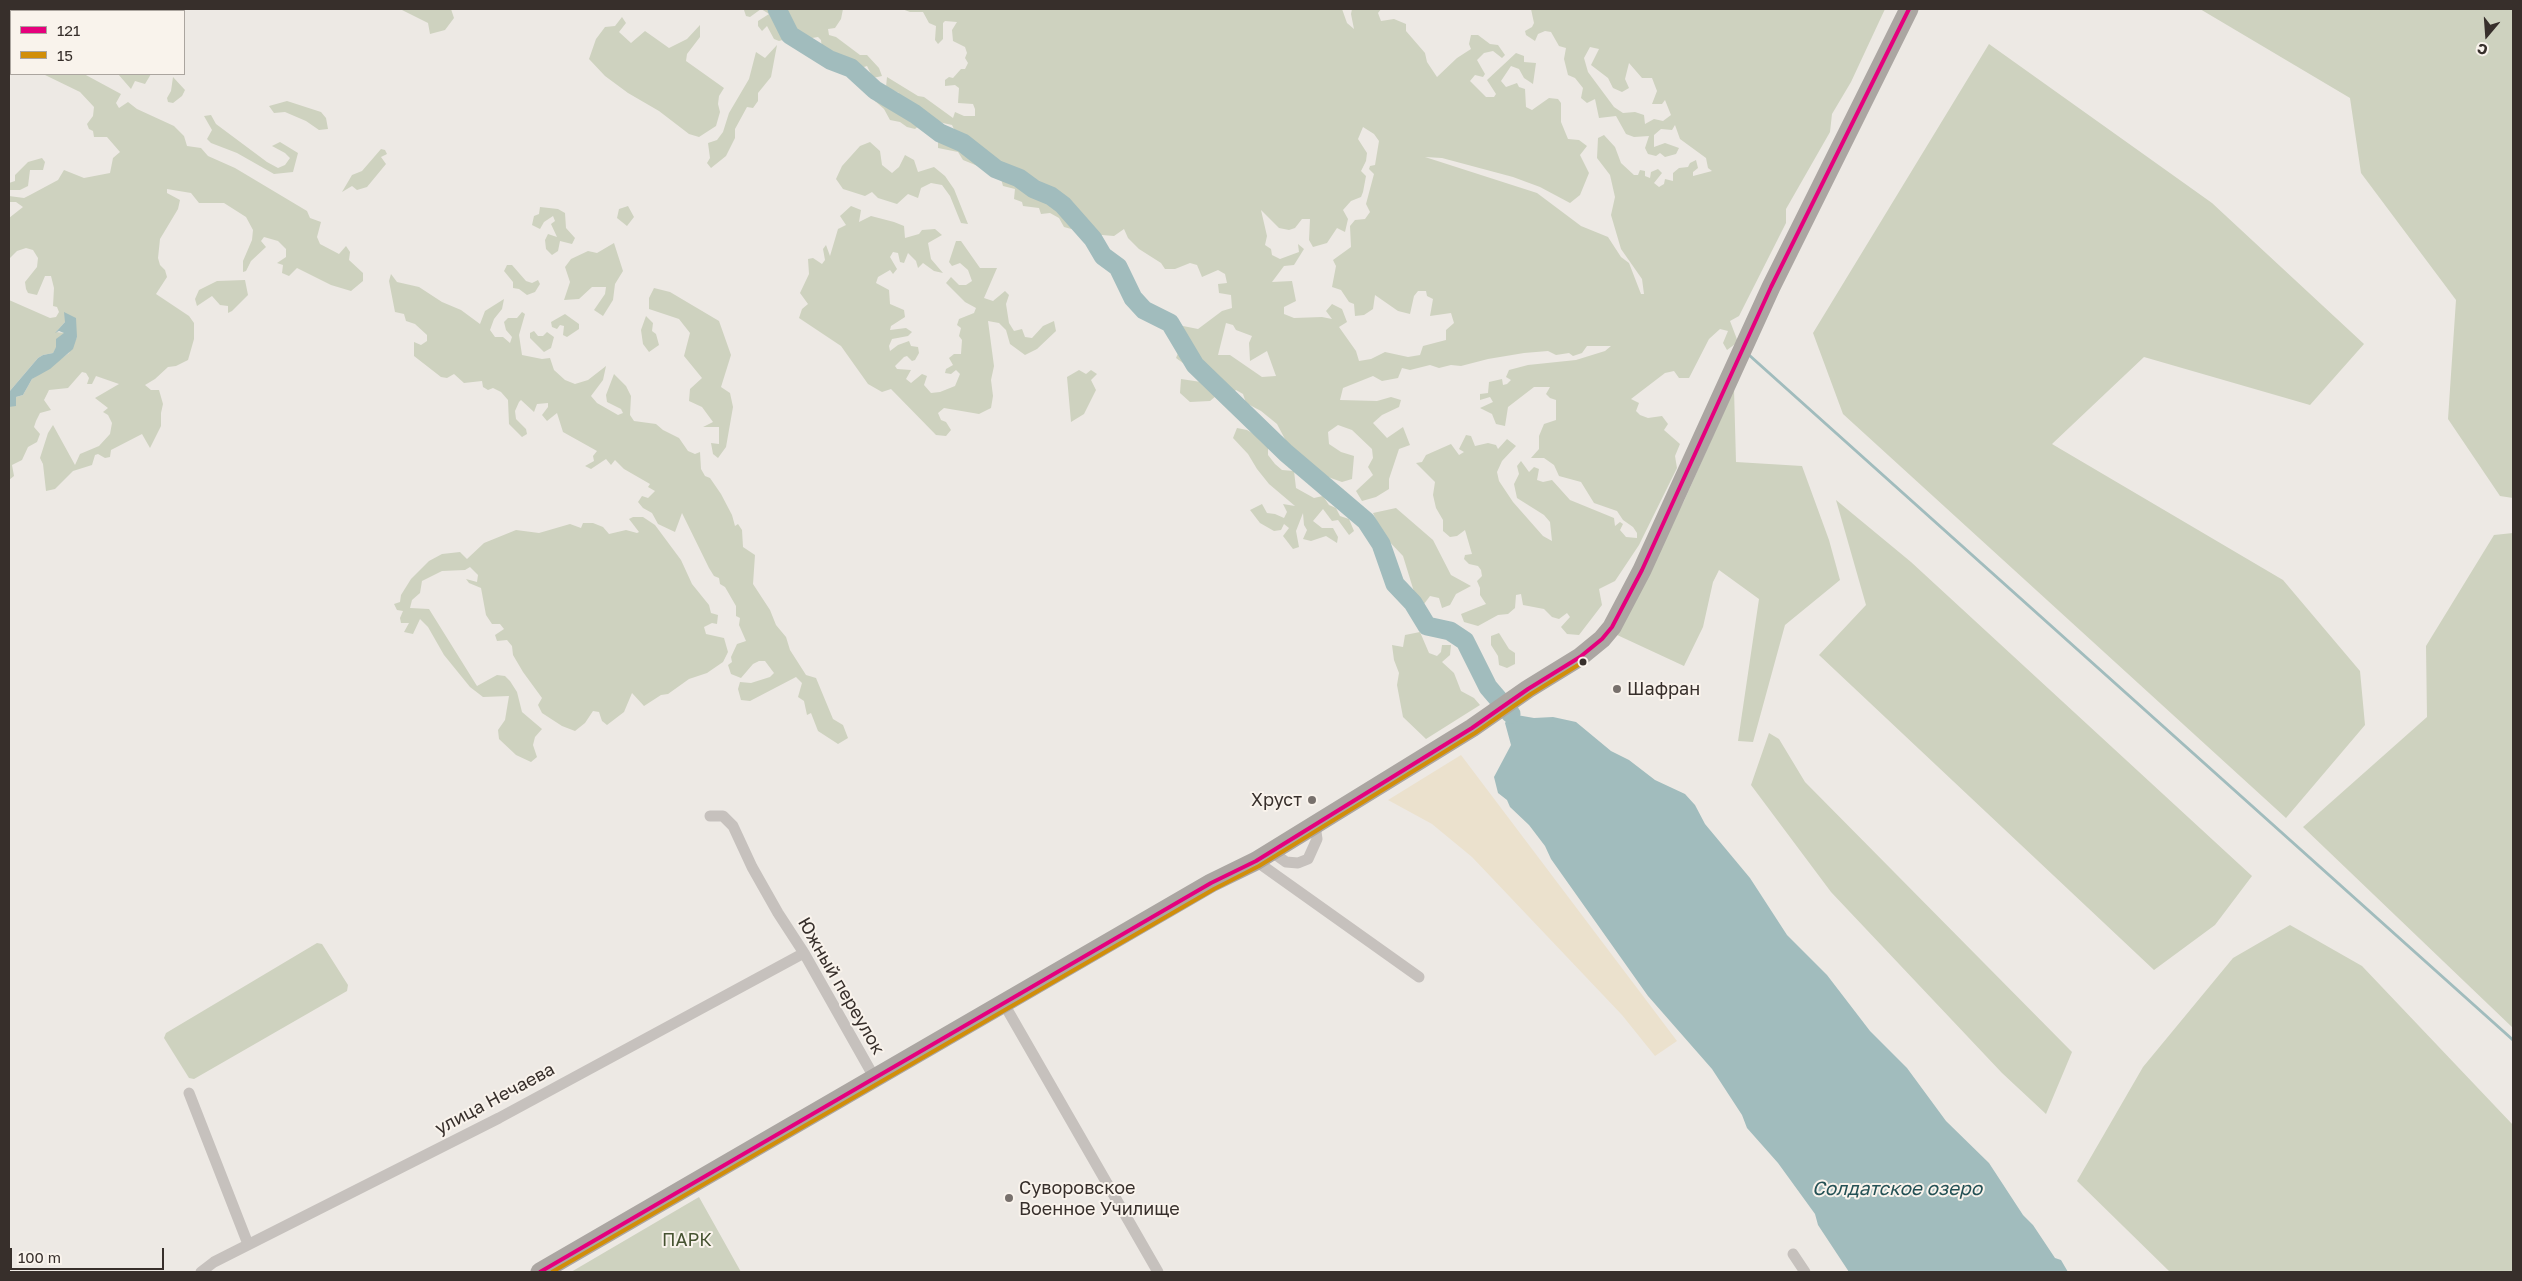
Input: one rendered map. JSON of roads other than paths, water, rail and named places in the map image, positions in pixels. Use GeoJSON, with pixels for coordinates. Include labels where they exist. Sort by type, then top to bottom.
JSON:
{"type":"FeatureCollection","features":[{"type":"Feature","properties":{"kind":"main road"},"geometry":{"type":"LineString","coordinates":[[540,1272],[874,1077],[1212,883],[1264,856],[1472,728],[1513,699],[1580,657],[1602,639],[1612,628],[1631,591],[1771,287],[1909,9]]}},
{"type":"Feature","properties":{"kind":"street","name":"Южный переулок"},"geometry":{"type":"LineString","coordinates":[[710,816],[723,816],[733,826],[752,867],[778,913],[804,953],[874,1077]]}},
{"type":"Feature","properties":{"kind":"street"},"geometry":{"type":"LineString","coordinates":[[1264,856],[1298,864],[1308,859],[1315,849],[1317,839],[1316,825]]}},
{"type":"Feature","properties":{"kind":"street"},"geometry":{"type":"LineString","coordinates":[[1264,856],[1419,977]]}},
{"type":"Feature","properties":{"kind":"street","name":"улица Нечаева"},"geometry":{"type":"LineString","coordinates":[[201,1272],[214,1262],[248,1244],[499,1118],[804,953]]}},
{"type":"Feature","properties":{"kind":"street"},"geometry":{"type":"LineString","coordinates":[[1004,1004],[1158,1272]]}},
{"type":"Feature","properties":{"kind":"street"},"geometry":{"type":"LineString","coordinates":[[189,1093],[248,1244]]}},
{"type":"Feature","properties":{"kind":"street"},"geometry":{"type":"LineString","coordinates":[[1793,1254],[1805,1272]]}},
{"type":"Feature","properties":{"kind":"water"},"geometry":{"type":"Polygon","coordinates":[[[64,312],[76,318],[77,337],[73,349],[50,369],[32,379],[23,395],[16,397],[16,406],[9,407],[9,392],[38,358],[53,353],[56,347],[56,339],[64,333],[59,331],[55,333],[65,322],[64,312]]]}},
{"type":"Feature","properties":{"kind":"water","name":"Солдатское озеро"},"geometry":{"type":"Polygon","coordinates":[[[1511,714],[1534,718],[1553,717],[1576,722],[1611,751],[1629,760],[1655,780],[1685,794],[1695,805],[1705,824],[1750,878],[1787,935],[1827,975],[1870,1031],[1907,1068],[1946,1121],[1989,1163],[2023,1215],[2033,1225],[2055,1258],[2061,1260],[2068,1272],[1849,1272],[1818,1225],[1815,1214],[1778,1163],[1747,1128],[1742,1115],[1712,1069],[1648,996],[1551,859],[1545,846],[1529,825],[1510,807],[1507,800],[1498,793],[1494,777],[1511,745],[1505,723],[1511,714]]]}},
{"type":"Feature","properties":{"kind":"waterway"},"geometry":{"type":"LineString","coordinates":[[777,9],[790,35],[830,60],[851,68],[875,90],[915,114],[940,133],[963,143],[996,169],[1019,178],[1034,189],[1051,196],[1063,205],[1093,239],[1103,256],[1118,267],[1133,298],[1144,310],[1170,323],[1195,365],[1286,453],[1366,521],[1381,544],[1395,584],[1413,603],[1427,626],[1450,631],[1465,641],[1488,687],[1511,714]]}},
{"type":"Feature","properties":{"kind":"waterway"},"geometry":{"type":"LineString","coordinates":[[1749,355],[2513,1040]]}},
{"type":"Feature","properties":{"kind":"place","name":"Шафран"},"geometry":{"type":"Point","coordinates":[1617,689]}},
{"type":"Feature","properties":{"kind":"place","name":"Хруст"},"geometry":{"type":"Point","coordinates":[1312,800]}},
{"type":"Feature","properties":{"kind":"place","name":"Суворовское Военное Училище"},"geometry":{"type":"Point","coordinates":[1009,1198]}},
{"type":"Feature","properties":{"kind":"park label","name":"ПАРК"},"geometry":{"type":"Point","coordinates":[687,1240]}}]}
